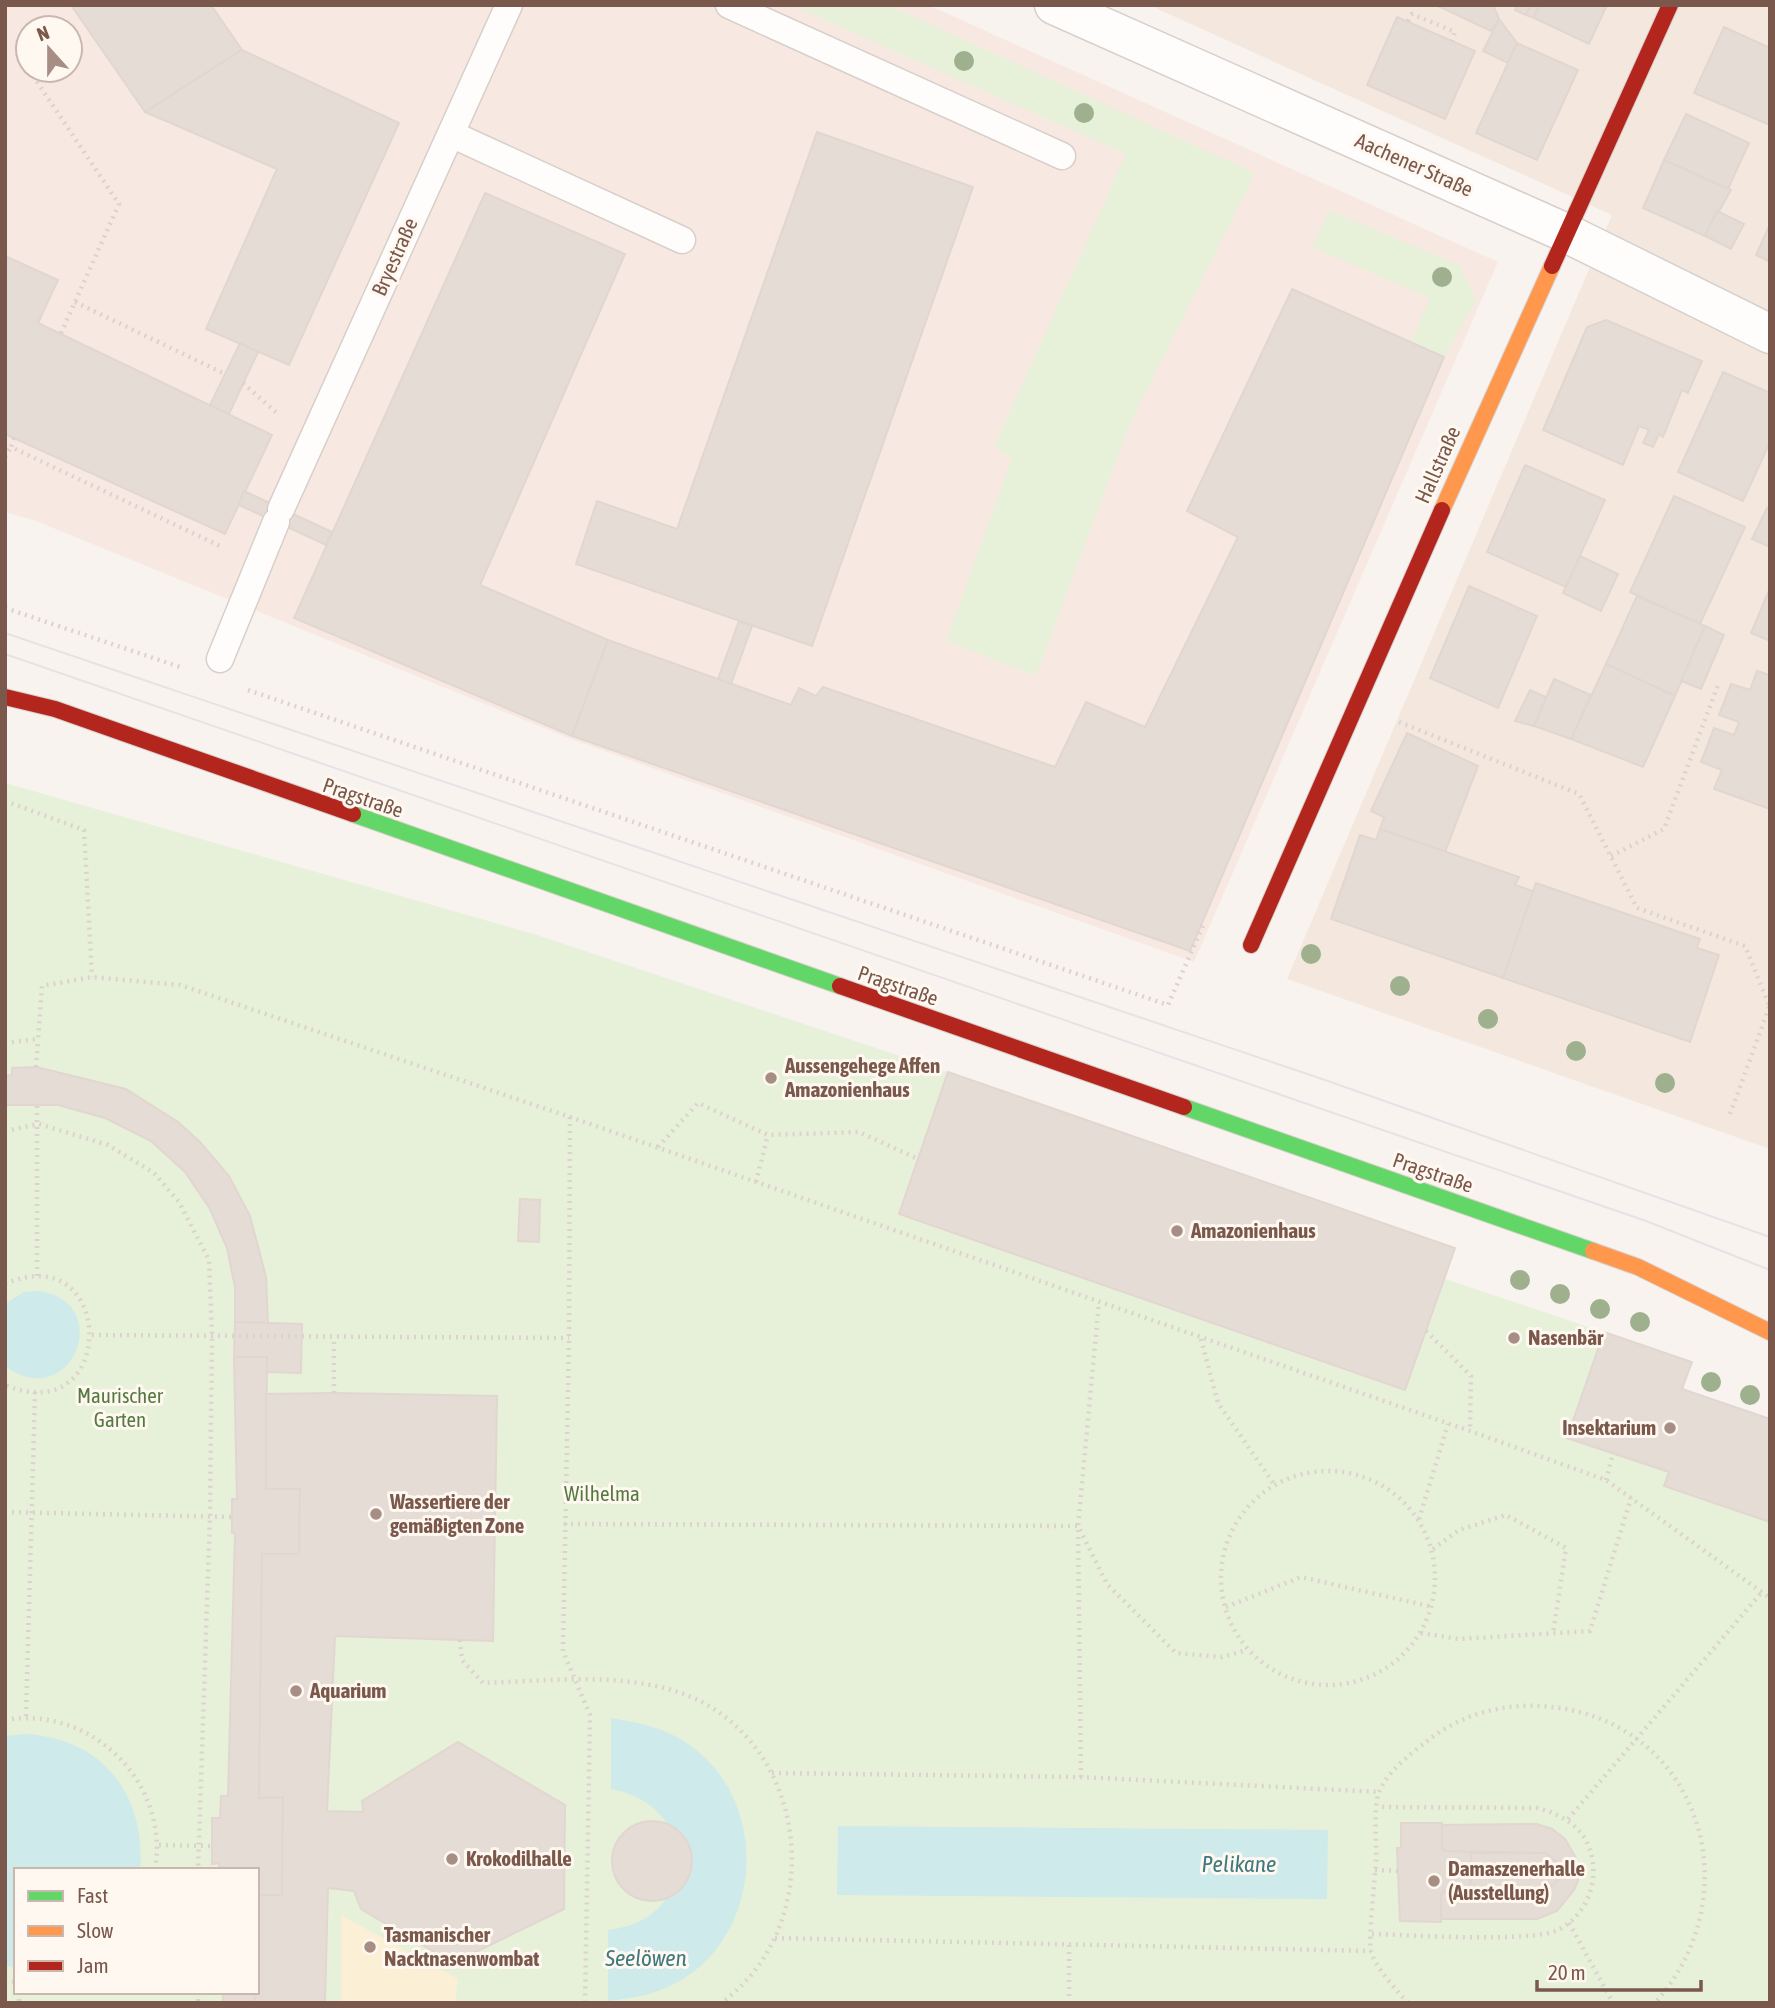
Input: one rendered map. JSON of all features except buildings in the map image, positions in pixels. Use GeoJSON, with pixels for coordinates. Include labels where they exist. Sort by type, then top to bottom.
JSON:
{"type":"FeatureCollection","features":[{"type":"Feature","properties":{"kind":"main road","name":"Hallstraße"},"geometry":{"type":"LineString","coordinates":[[1251,945],[1353,704],[1670,5]]}},
{"type":"Feature","properties":{"kind":"main road","name":"Pragstraße"},"geometry":{"type":"LineString","coordinates":[[5,697],[54,709],[1638,1268],[1770,1332]]}},
{"type":"Feature","properties":{"kind":"street","name":"Aachener Straße"},"geometry":{"type":"LineString","coordinates":[[1054,5],[1566,233],[1770,334]]}},
{"type":"Feature","properties":{"kind":"lane","name":"Bryestraße"},"geometry":{"type":"LineString","coordinates":[[220,659],[278,515],[509,5]]}},
{"type":"Feature","properties":{"kind":"lane"},"geometry":{"type":"LineString","coordinates":[[729,5],[1062,156]]}},
{"type":"Feature","properties":{"kind":"lane"},"geometry":{"type":"LineString","coordinates":[[451,134],[682,240]]}},
{"type":"Feature","properties":{"kind":"path"},"geometry":{"type":"LineString","coordinates":[[1408,21],[1412,14],[1455,32],[1452,41]]}},
{"type":"Feature","properties":{"kind":"path"},"geometry":{"type":"LineString","coordinates":[[38,84],[119,204],[61,334]]}},
{"type":"Feature","properties":{"kind":"path"},"geometry":{"type":"LineString","coordinates":[[75,302],[225,374]]}},
{"type":"Feature","properties":{"kind":"path"},"geometry":{"type":"LineString","coordinates":[[5,457],[14,438]]}},
{"type":"Feature","properties":{"kind":"path"},"geometry":{"type":"LineString","coordinates":[[11,447],[258,563]]}},
{"type":"Feature","properties":{"kind":"path"},"geometry":{"type":"LineString","coordinates":[[5,608],[181,667]]}},
{"type":"Feature","properties":{"kind":"path"},"geometry":{"type":"LineString","coordinates":[[234,685],[1168,1005],[1210,910]]}},
{"type":"Feature","properties":{"kind":"path"},"geometry":{"type":"LineString","coordinates":[[1611,856],[1664,829],[1718,685]]}},
{"type":"Feature","properties":{"kind":"path"},"geometry":{"type":"LineString","coordinates":[[1353,704],[1579,793],[1637,908],[1745,947],[1769,1005],[1730,1114]]}},
{"type":"Feature","properties":{"kind":"path"},"geometry":{"type":"LineString","coordinates":[[5,801],[84,830],[92,977]]}},
{"type":"Feature","properties":{"kind":"path"},"geometry":{"type":"LineString","coordinates":[[36,1067],[42,986],[92,977],[180,985],[658,1147],[1606,1480],[1770,1598]]}},
{"type":"Feature","properties":{"kind":"path"},"geometry":{"type":"LineString","coordinates":[[5,1043],[38,1039]]}},
{"type":"Feature","properties":{"kind":"path"},"geometry":{"type":"LineString","coordinates":[[658,1147],[698,1103],[768,1135],[859,1132],[918,1159]]}},
{"type":"Feature","properties":{"kind":"path"},"geometry":{"type":"LineString","coordinates":[[37,1104],[37,1276]]}},
{"type":"Feature","properties":{"kind":"path"},"geometry":{"type":"LineString","coordinates":[[570,1117],[563,1651],[590,1715],[585,2003]]}},
{"type":"Feature","properties":{"kind":"path"},"geometry":{"type":"LineString","coordinates":[[5,1131],[39,1124],[108,1145],[154,1173],[179,1202],[209,1260],[212,1336],[209,1516],[198,1868]]}},
{"type":"Feature","properties":{"kind":"path"},"geometry":{"type":"LineString","coordinates":[[756,1182],[768,1135]]}},
{"type":"Feature","properties":{"kind":"path"},"geometry":{"type":"LineString","coordinates":[[5,1284],[19,1278],[37,1276],[59,1282],[76,1294],[88,1313],[92,1335],[89,1353],[68,1381],[53,1389],[35,1392],[5,1385]]}},
{"type":"Feature","properties":{"kind":"path"},"geometry":{"type":"LineString","coordinates":[[1081,1777],[1078,1527],[1099,1302]]}},
{"type":"Feature","properties":{"kind":"path"},"geometry":{"type":"LineString","coordinates":[[1426,1331],[1471,1376],[1471,1431]]}},
{"type":"Feature","properties":{"kind":"path"},"geometry":{"type":"LineString","coordinates":[[92,1335],[569,1338]]}},
{"type":"Feature","properties":{"kind":"path"},"geometry":{"type":"LineString","coordinates":[[334,1337],[334,1394]]}},
{"type":"Feature","properties":{"kind":"path"},"geometry":{"type":"LineString","coordinates":[[1201,1338],[1218,1403],[1274,1485]]}},
{"type":"Feature","properties":{"kind":"path"},"geometry":{"type":"LineString","coordinates":[[26,1716],[35,1392]]}},
{"type":"Feature","properties":{"kind":"path"},"geometry":{"type":"LineString","coordinates":[[1419,1519],[1448,1424]]}},
{"type":"Feature","properties":{"kind":"path"},"geometry":{"type":"LineString","coordinates":[[1606,1480],[1613,1454]]}},
{"type":"Feature","properties":{"kind":"path"},"geometry":{"type":"LineString","coordinates":[[1337,1471],[1369,1478],[1397,1494],[1419,1519],[1433,1549],[1437,1578],[1433,1607],[1421,1633],[1399,1660],[1371,1677],[1338,1685],[1305,1683],[1273,1671],[1247,1650],[1230,1623],[1221,1592],[1221,1561],[1231,1531],[1249,1505],[1274,1485],[1305,1473],[1337,1471]]}},
{"type":"Feature","properties":{"kind":"path"},"geometry":{"type":"LineString","coordinates":[[1421,1633],[1459,1639],[1590,1631],[1632,1498]]}},
{"type":"Feature","properties":{"kind":"path"},"geometry":{"type":"LineString","coordinates":[[5,1512],[232,1517]]}},
{"type":"Feature","properties":{"kind":"path"},"geometry":{"type":"LineString","coordinates":[[1433,1549],[1459,1530],[1506,1515],[1566,1548],[1553,1634]]}},
{"type":"Feature","properties":{"kind":"path"},"geometry":{"type":"LineString","coordinates":[[564,1524],[1078,1527]]}},
{"type":"Feature","properties":{"kind":"path"},"geometry":{"type":"LineString","coordinates":[[1078,1527],[1107,1584],[1176,1653],[1222,1657],[1247,1650]]}},
{"type":"Feature","properties":{"kind":"path"},"geometry":{"type":"LineString","coordinates":[[1226,1607],[1301,1577],[1433,1607]]}},
{"type":"Feature","properties":{"kind":"path"},"geometry":{"type":"LineString","coordinates":[[1568,1819],[1762,1592]]}},
{"type":"Feature","properties":{"kind":"path"},"geometry":{"type":"LineString","coordinates":[[460,1640],[462,1660],[482,1683],[633,1682],[679,1692],[724,1717],[743,1734],[772,1773],[790,1821],[794,1853],[790,1895],[775,1938],[753,1973],[721,2003]]}},
{"type":"Feature","properties":{"kind":"path"},"geometry":{"type":"LineString","coordinates":[[1408,2003],[1394,1988],[1371,1951],[1379,1792],[1405,1758],[1438,1732],[1477,1713],[1519,1704],[1561,1707],[1602,1719],[1637,1739],[1664,1765],[1683,1792],[1697,1822],[1705,1856],[1706,1889],[1701,1922],[1689,1954],[1672,1983],[1655,2003]]}},
{"type":"Feature","properties":{"kind":"path"},"geometry":{"type":"LineString","coordinates":[[5,1720],[26,1716],[67,1723],[103,1742],[132,1771],[152,1808],[159,1845],[155,1868]]}},
{"type":"Feature","properties":{"kind":"path"},"geometry":{"type":"LineString","coordinates":[[772,1773],[1081,1777],[1379,1792]]}},
{"type":"Feature","properties":{"kind":"path"},"geometry":{"type":"LineString","coordinates":[[1372,1934],[1538,1936],[1569,1923],[1586,1902],[1594,1878],[1591,1850],[1568,1819],[1537,1808],[1378,1807]]}},
{"type":"Feature","properties":{"kind":"path"},"geometry":{"type":"LineString","coordinates":[[159,1845],[212,1846]]}},
{"type":"Feature","properties":{"kind":"path"},"geometry":{"type":"LineString","coordinates":[[1375,1870],[1398,1871]]}},
{"type":"Feature","properties":{"kind":"path"},"geometry":{"type":"LineString","coordinates":[[1569,1923],[1613,2003]]}},
{"type":"Feature","properties":{"kind":"path"},"geometry":{"type":"LineString","coordinates":[[775,1938],[1371,1951]]}},
{"type":"Feature","properties":{"kind":"path"},"geometry":{"type":"LineString","coordinates":[[1069,1945],[1069,2003]]}},
{"type":"Feature","properties":{"kind":"shaded area"},"geometry":{"type":"Polygon","coordinates":[[[5,5],[928,5],[1498,262],[1194,962],[571,739],[36,521],[5,512],[5,5]]]}},
{"type":"Feature","properties":{"kind":"shaded area"},"geometry":{"type":"Polygon","coordinates":[[[1149,5],[1770,5],[1770,1149],[1287,979],[1612,215],[1149,5]]]}},
{"type":"Feature","properties":{"kind":"green space"},"geometry":{"type":"Polygon","coordinates":[[[791,5],[888,5],[1255,173],[1130,423],[1036,676],[946,641],[1012,458],[994,447],[1126,154],[791,5]]]}},
{"type":"Feature","properties":{"kind":"green space"},"geometry":{"type":"Polygon","coordinates":[[[1329,210],[1459,265],[1476,300],[1444,357],[1411,342],[1430,298],[1312,247],[1329,210]]]}},
{"type":"Feature","properties":{"kind":"green space","name":"Wilhelma"},"geometry":{"type":"Polygon","coordinates":[[[5,783],[537,935],[948,1072],[1455,1248],[1445,1279],[1692,1362],[1683,1389],[1770,1418],[1770,2003],[5,2003],[5,783]]]}},
{"type":"Feature","properties":{"kind":"sand","name":"Tasmanischer Nacktnasenwombat"},"geometry":{"type":"Polygon","coordinates":[[[341,1915],[458,1979],[455,2003],[341,2003],[341,1915]]]}},
{"type":"Feature","properties":{"kind":"water"},"geometry":{"type":"Polygon","coordinates":[[[38,1291],[62,1299],[75,1314],[80,1332],[76,1351],[65,1367],[49,1377],[29,1377],[5,1366],[5,1304],[24,1292],[38,1291]]]}},
{"type":"Feature","properties":{"kind":"water","name":"Seelöwen"},"geometry":{"type":"Polygon","coordinates":[[[611,1718],[653,1727],[691,1746],[719,1773],[737,1806],[746,1843],[745,1880],[735,1916],[717,1948],[690,1974],[655,1992],[608,2001],[608,1930],[638,1922],[660,1906],[673,1886],[678,1862],[674,1838],[662,1817],[641,1799],[611,1789],[611,1718]]]}},
{"type":"Feature","properties":{"kind":"water"},"geometry":{"type":"Polygon","coordinates":[[[25,1734],[52,1738],[76,1746],[97,1759],[114,1775],[127,1795],[140,1842],[140,1868],[14,1868],[14,1967],[5,1966],[5,1736],[25,1734]]]}},
{"type":"Feature","properties":{"kind":"water","name":"Pelikane"},"geometry":{"type":"Polygon","coordinates":[[[838,1826],[1328,1830],[1327,1899],[837,1895],[838,1826]]]}},
{"type":"Feature","properties":{"kind":"tram line"},"geometry":{"type":"LineString","coordinates":[[5,633],[1325,1080],[1770,1237]]}},
{"type":"Feature","properties":{"kind":"tram line"},"geometry":{"type":"LineString","coordinates":[[5,654],[1646,1221],[1770,1270]]}},
{"type":"Feature","properties":{"kind":"traffic: fast"},"geometry":{"type":"LineString","coordinates":[[353,814],[840,986]]}},
{"type":"Feature","properties":{"kind":"traffic: fast"},"geometry":{"type":"LineString","coordinates":[[1184,1107],[1593,1251]]}},
{"type":"Feature","properties":{"kind":"traffic: slow"},"geometry":{"type":"LineString","coordinates":[[1442,510],[1552,266]]}},
{"type":"Feature","properties":{"kind":"traffic: slow"},"geometry":{"type":"LineString","coordinates":[[1593,1251],[1638,1267],[1770,1332]]}},
{"type":"Feature","properties":{"kind":"traffic: jam"},"geometry":{"type":"LineString","coordinates":[[1552,266],[1670,5]]}},
{"type":"Feature","properties":{"kind":"traffic: jam"},"geometry":{"type":"LineString","coordinates":[[1251,945],[1442,510]]}},
{"type":"Feature","properties":{"kind":"traffic: jam"},"geometry":{"type":"LineString","coordinates":[[5,697],[55,709],[353,814]]}},
{"type":"Feature","properties":{"kind":"traffic: jam"},"geometry":{"type":"LineString","coordinates":[[840,986],[1184,1107]]}},
{"type":"Feature","properties":{"kind":"place","name":"Aussengehege Affen Amazonienhaus"},"geometry":{"type":"Point","coordinates":[771,1078]}},
{"type":"Feature","properties":{"kind":"place","name":"Amazonienhaus"},"geometry":{"type":"Point","coordinates":[1177,1231]}},
{"type":"Feature","properties":{"kind":"place","name":"Nasenbär"},"geometry":{"type":"Point","coordinates":[1514,1338]}},
{"type":"Feature","properties":{"kind":"place","name":"Insektarium"},"geometry":{"type":"Point","coordinates":[1670,1428]}},
{"type":"Feature","properties":{"kind":"place","name":"Wassertiere der gemäßigten Zone"},"geometry":{"type":"Point","coordinates":[376,1514]}},
{"type":"Feature","properties":{"kind":"place","name":"Aquarium"},"geometry":{"type":"Point","coordinates":[296,1691]}},
{"type":"Feature","properties":{"kind":"place","name":"Krokodilhalle"},"geometry":{"type":"Point","coordinates":[452,1859]}},
{"type":"Feature","properties":{"kind":"place","name":"Damaszenerhalle (Ausstellung)"},"geometry":{"type":"Point","coordinates":[1434,1881]}},
{"type":"Feature","properties":{"kind":"place","name":"Tasmanischer Nacktnasenwombat"},"geometry":{"type":"Point","coordinates":[370,1947]}},
{"type":"Feature","properties":{"kind":"park label","name":"Maurischer Garten"},"geometry":{"type":"Point","coordinates":[120,1408]}}]}
